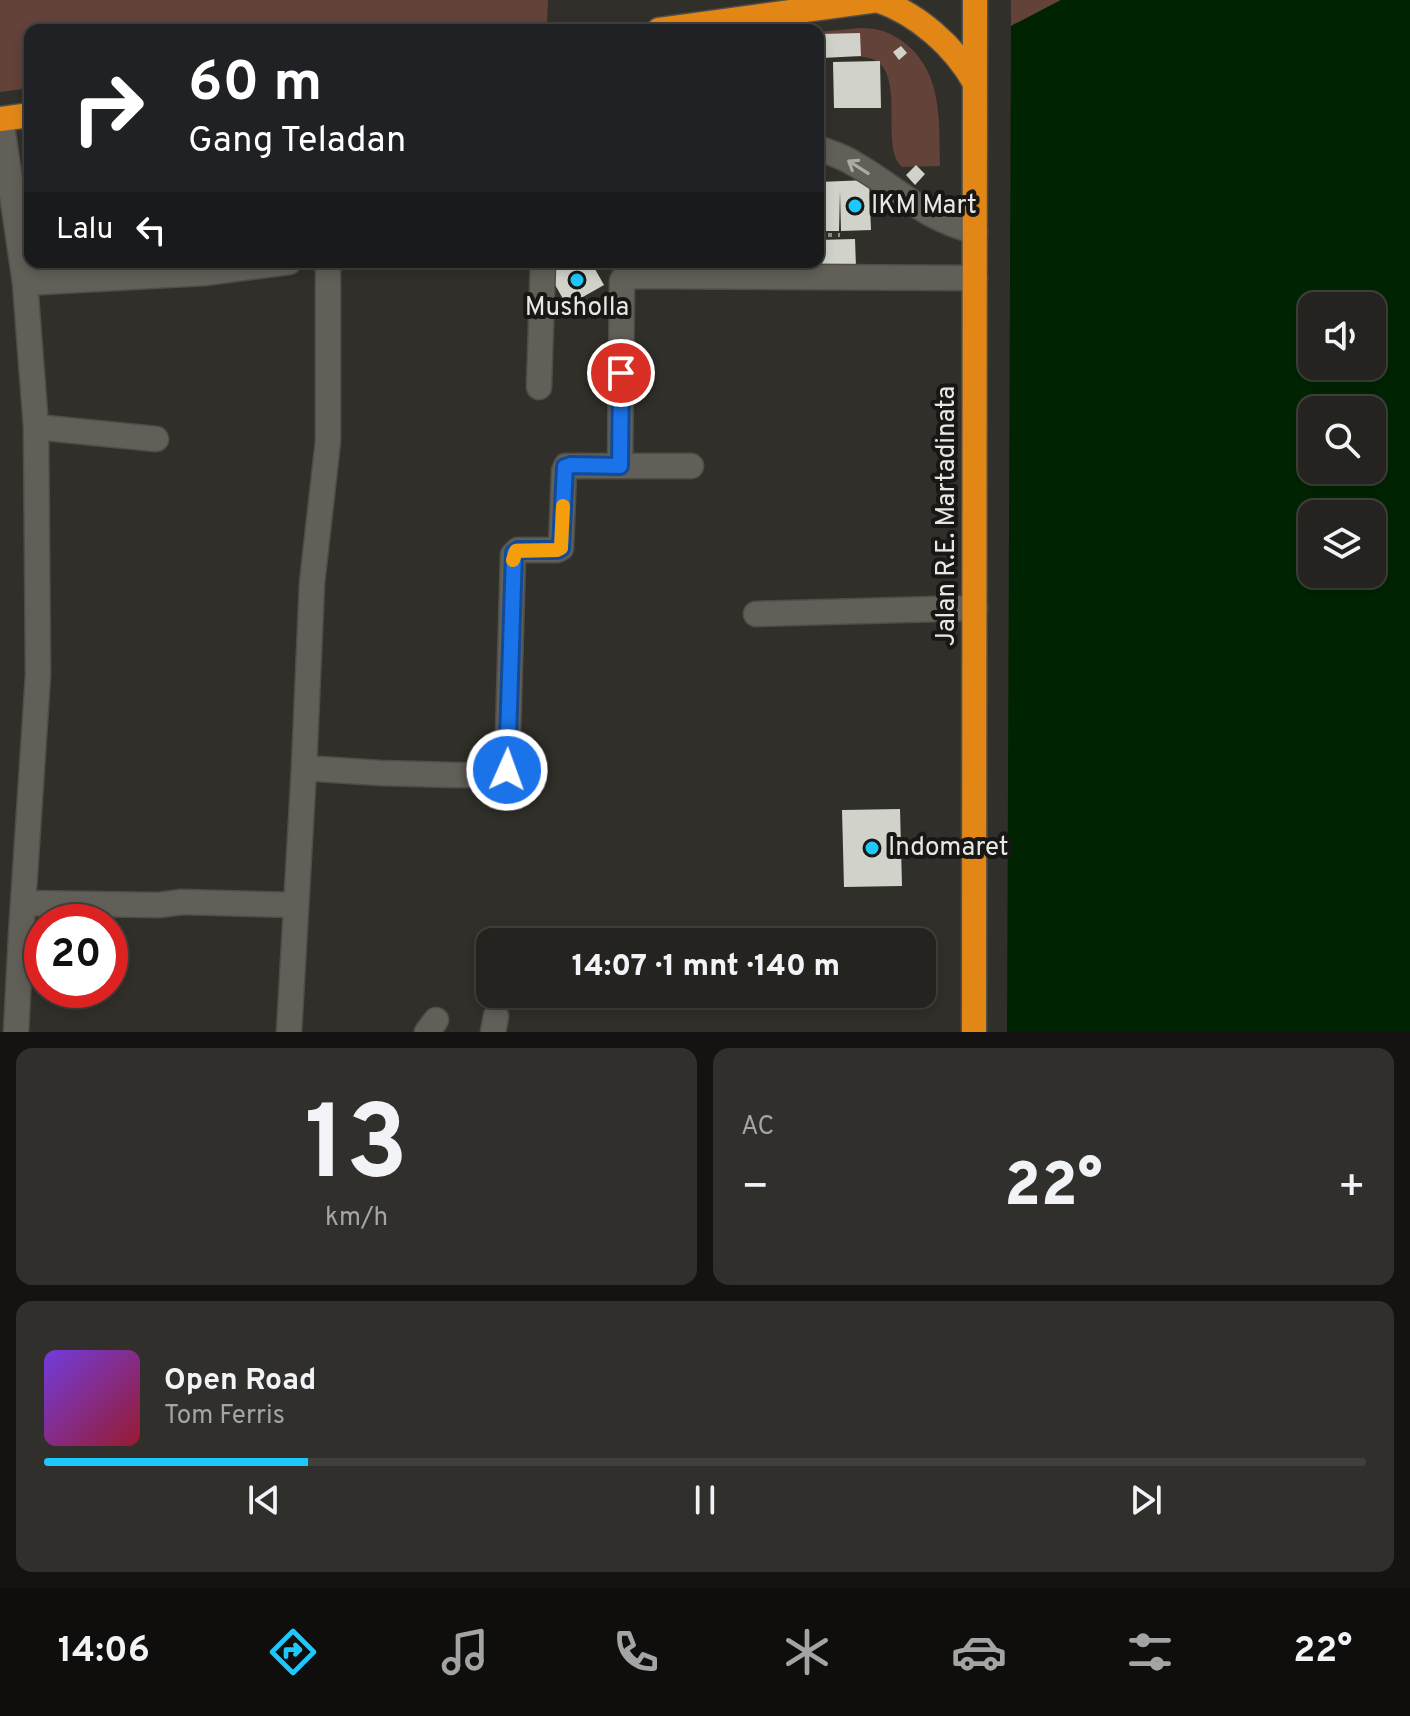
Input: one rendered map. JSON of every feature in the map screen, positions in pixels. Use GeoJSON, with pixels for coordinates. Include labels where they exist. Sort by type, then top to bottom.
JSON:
{"type":"FeatureCollection","features":[{"type":"Feature","properties":{"kind":"highway"},"geometry":{"type":"LineString","coordinates":[[703,24],[877,0],[903,12],[934,34],[960,61],[975,83]]}},
{"type":"Feature","properties":{"kind":"highway","name":"Jalan R.E. Martadinata"},"geometry":{"type":"LineString","coordinates":[[974,1032],[975,0]]}},
{"type":"Feature","properties":{"kind":"highway"},"geometry":{"type":"LineString","coordinates":[[0,119],[24,116]]}},
{"type":"Feature","properties":{"kind":"street"},"geometry":{"type":"LineString","coordinates":[[0,119],[25,283],[36,427],[38,675],[23,903],[10,935],[16,1032]]}},
{"type":"Feature","properties":{"kind":"street"},"geometry":{"type":"LineString","coordinates":[[824,150],[853,162],[938,219],[975,231]]}},
{"type":"Feature","properties":{"kind":"street"},"geometry":{"type":"LineString","coordinates":[[25,283],[243,268]]}},
{"type":"Feature","properties":{"kind":"street"},"geometry":{"type":"LineString","coordinates":[[289,1032],[312,583],[328,441],[328,268]]}},
{"type":"Feature","properties":{"kind":"street"},"geometry":{"type":"LineString","coordinates":[[539,387],[543,268]]}},
{"type":"Feature","properties":{"kind":"street"},"geometry":{"type":"LineString","coordinates":[[620,466],[622,281],[625,276],[975,278]]}},
{"type":"Feature","properties":{"kind":"street"},"geometry":{"type":"LineString","coordinates":[[36,427],[156,439]]}},
{"type":"Feature","properties":{"kind":"street"},"geometry":{"type":"LineString","coordinates":[[304,768],[455,775],[499,775],[506,772],[514,553],[518,550],[561,548],[565,467],[691,466]]}},
{"type":"Feature","properties":{"kind":"street"},"geometry":{"type":"LineString","coordinates":[[756,614],[975,608]]}},
{"type":"Feature","properties":{"kind":"street"},"geometry":{"type":"LineString","coordinates":[[23,903],[295,905]]}},
{"type":"Feature","properties":{"kind":"path"},"geometry":{"type":"LineString","coordinates":[[824,235],[840,235]]}},
{"type":"Feature","properties":{"kind":"shaded area"},"geometry":{"type":"Polygon","coordinates":[[[0,0],[548,0],[547,23],[539,24],[24,24],[24,89],[0,92],[0,0]]]}},
{"type":"Feature","properties":{"kind":"shaded area"},"geometry":{"type":"Polygon","coordinates":[[[1011,0],[1061,0],[1011,26],[1011,0]]]}},
{"type":"Feature","properties":{"kind":"shaded area"},"geometry":{"type":"Polygon","coordinates":[[[1061,0],[1410,0],[1410,1032],[1007,1032],[1011,26],[1061,0]]]}},
{"type":"Feature","properties":{"kind":"shaded area"},"geometry":{"type":"Polygon","coordinates":[[[860,28],[879,30],[895,36],[918,56],[933,84],[940,166],[902,167],[895,157],[892,143],[888,76],[881,65],[869,58],[824,57],[824,31],[860,28]]]}},
{"type":"Feature","properties":{"kind":"building"},"geometry":{"type":"Polygon","coordinates":[[[860,33],[861,56],[824,58],[824,34],[860,33]]]}},
{"type":"Feature","properties":{"kind":"building"},"geometry":{"type":"Polygon","coordinates":[[[901,46],[907,53],[899,60],[893,52],[901,46]]]}},
{"type":"Feature","properties":{"kind":"building"},"geometry":{"type":"Polygon","coordinates":[[[880,61],[881,108],[834,108],[833,62],[880,61]]]}},
{"type":"Feature","properties":{"kind":"building"},"geometry":{"type":"Polygon","coordinates":[[[916,165],[925,174],[915,185],[906,175],[916,165]]]}},
{"type":"Feature","properties":{"kind":"building","name":"IKM Mart"},"geometry":{"type":"Polygon","coordinates":[[[869,180],[871,230],[841,231],[840,191],[839,231],[824,231],[824,182],[869,180]]]}},
{"type":"Feature","properties":{"kind":"building"},"geometry":{"type":"Polygon","coordinates":[[[855,239],[856,267],[824,267],[824,240],[855,239]]]}},
{"type":"Feature","properties":{"kind":"building","name":"Musholla"},"geometry":{"type":"Polygon","coordinates":[[[560,268],[594,268],[604,285],[567,306],[549,274],[560,268]]]}},
{"type":"Feature","properties":{"kind":"building","name":"Indomaret"},"geometry":{"type":"Polygon","coordinates":[[[900,809],[902,886],[844,887],[842,810],[900,809]]]}},
{"type":"Feature","properties":{"kind":"slow traffic"},"geometry":{"type":"LineString","coordinates":[[513,560],[516,551],[561,548],[563,506]]}},
{"type":"Feature","properties":{"kind":"place","name":"IKM Mart"},"geometry":{"type":"Point","coordinates":[855,206]}},
{"type":"Feature","properties":{"kind":"place","name":"Musholla"},"geometry":{"type":"Point","coordinates":[577,280]}},
{"type":"Feature","properties":{"kind":"place","name":"Indomaret"},"geometry":{"type":"Point","coordinates":[872,848]}},
{"type":"Feature","properties":{"kind":"route"},"geometry":{"type":"LineString","coordinates":[[507,770],[514,553],[518,550],[561,548],[565,467],[620,466],[621,373]]}}]}
